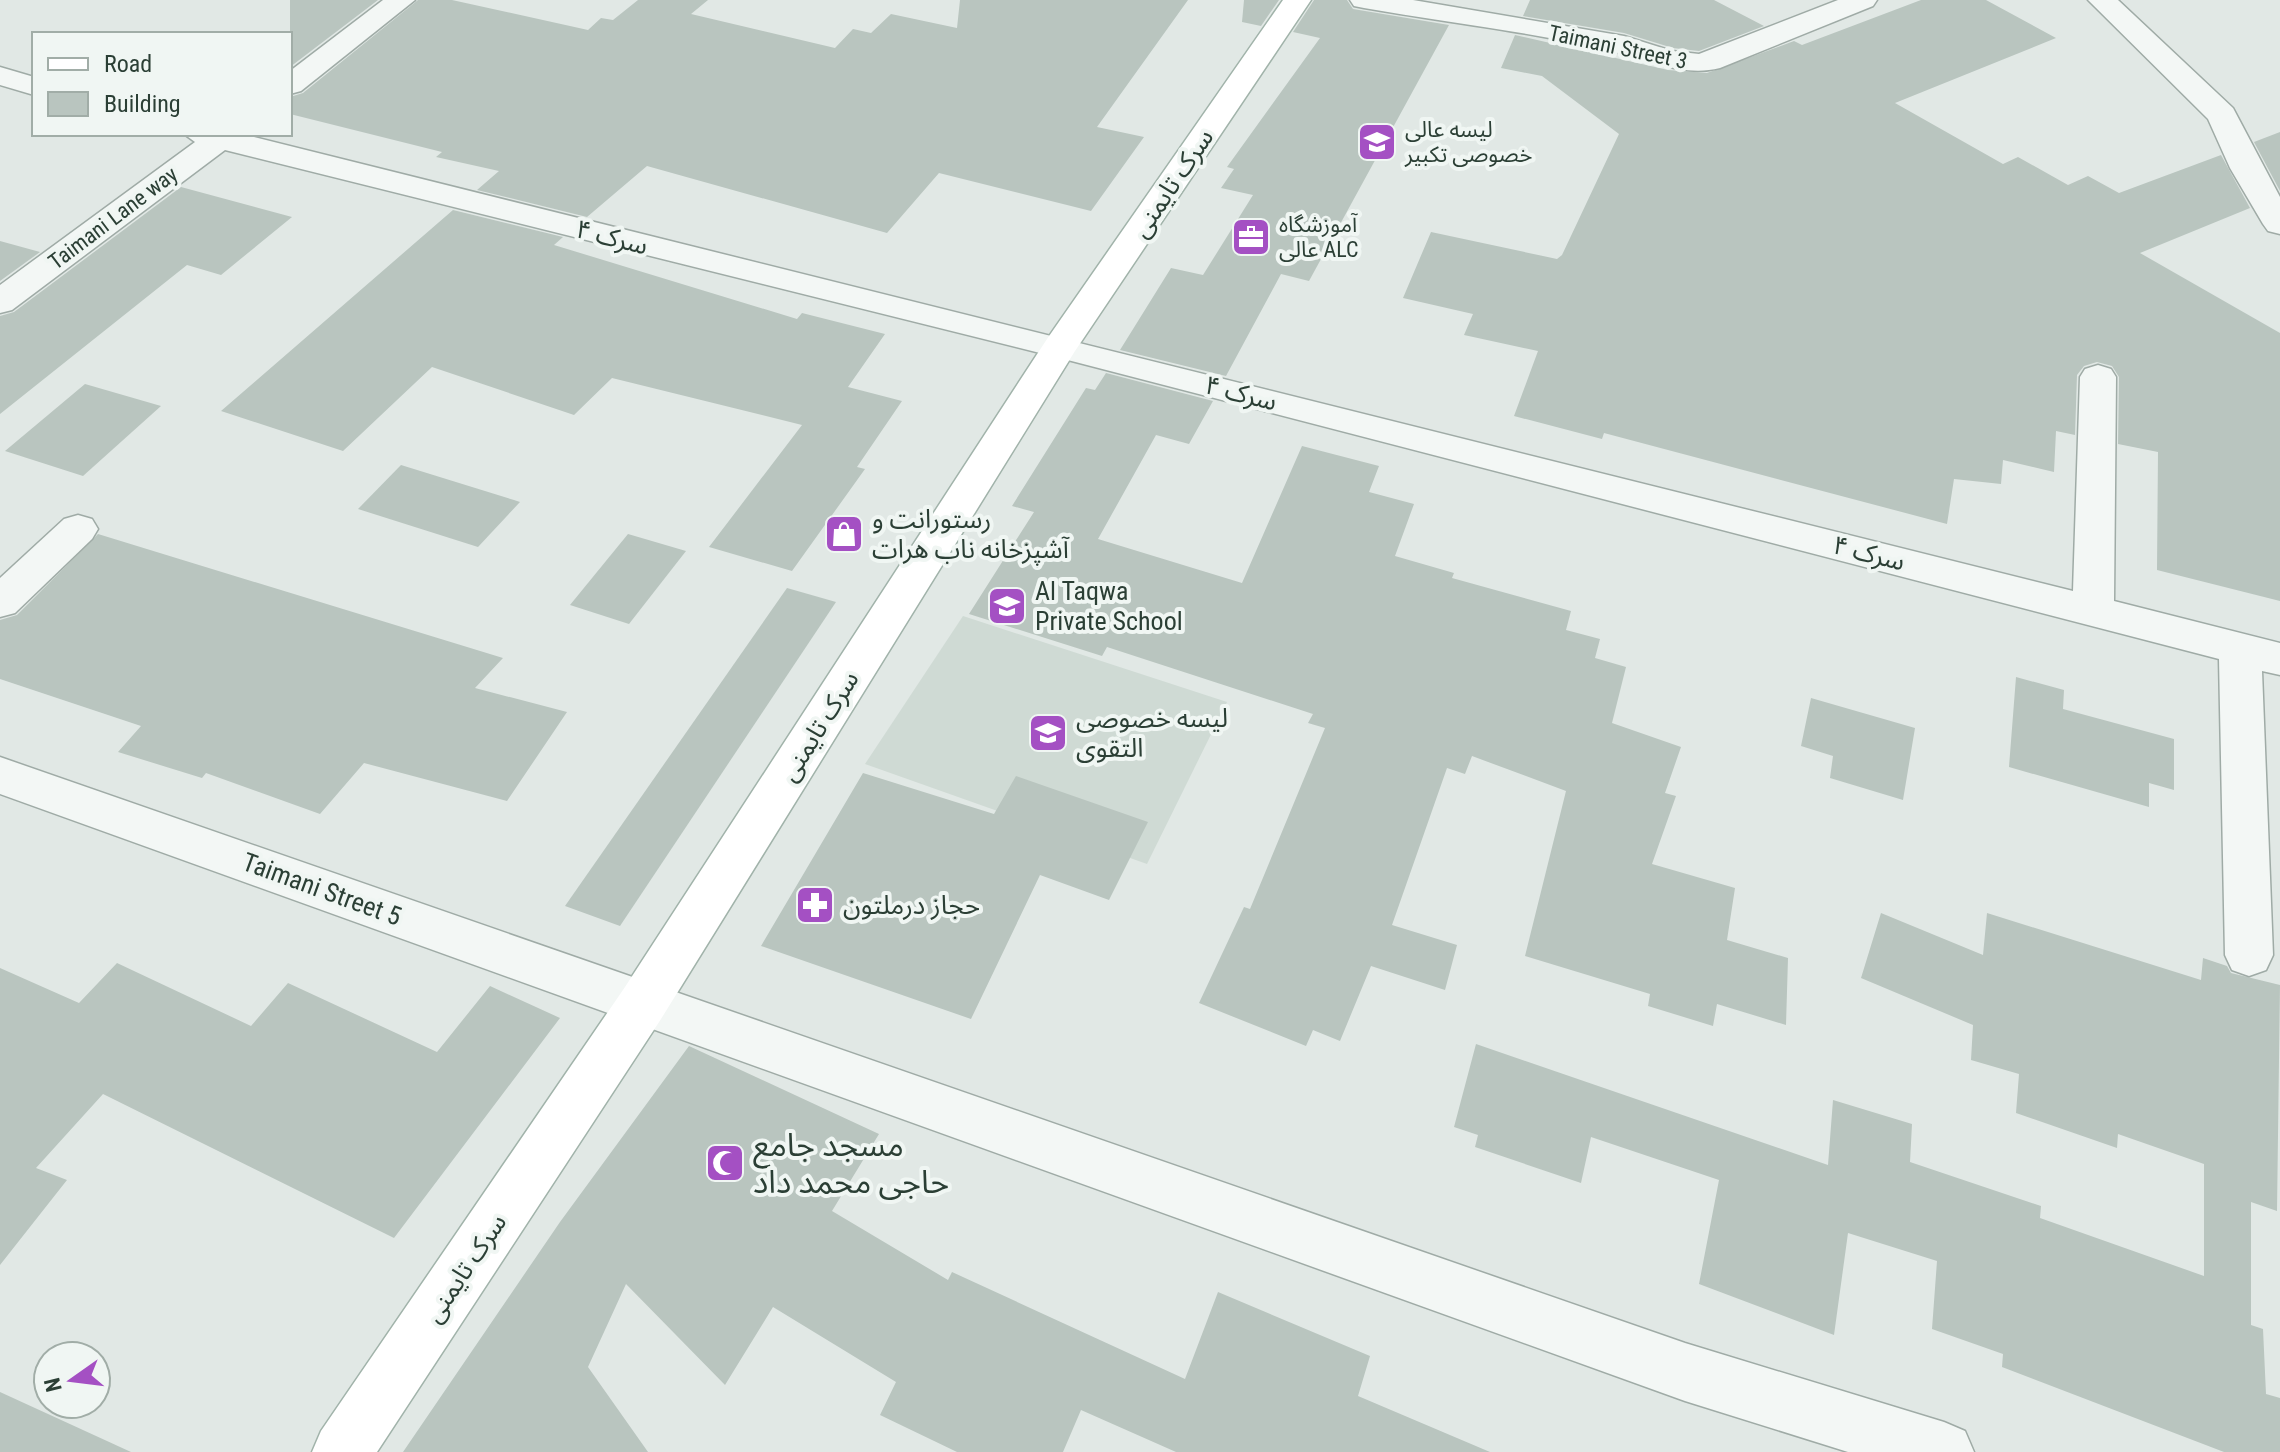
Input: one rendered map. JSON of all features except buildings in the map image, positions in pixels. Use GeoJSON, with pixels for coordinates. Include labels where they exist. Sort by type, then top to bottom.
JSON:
{"type":"FeatureCollection","features":[{"type":"Feature","properties":{"kind":"main road","name":"سرک تایمنی"},"geometry":{"type":"LineString","coordinates":[[342,1452],[643,1003],[1060,347],[1297,0]]}},
{"type":"Feature","properties":{"kind":"street"},"geometry":{"type":"LineString","coordinates":[[292,83],[401,0]]}},
{"type":"Feature","properties":{"kind":"street","name":"Taimani Street 3"},"geometry":{"type":"LineString","coordinates":[[1364,0],[1624,45],[1665,59],[1696,64],[1710,62],[1863,0]]}},
{"type":"Feature","properties":{"kind":"street"},"geometry":{"type":"LineString","coordinates":[[2102,0],[2222,115],[2246,168],[2280,224]]}},
{"type":"Feature","properties":{"kind":"street"},"geometry":{"type":"LineString","coordinates":[[0,76],[32,85]]}},
{"type":"Feature","properties":{"kind":"street","name":"سرک ۴"},"geometry":{"type":"LineString","coordinates":[[215,136],[2093,608],[2260,653]]}},
{"type":"Feature","properties":{"kind":"street","name":"Taimani Lane way"},"geometry":{"type":"LineString","coordinates":[[0,302],[215,136]]}},
{"type":"Feature","properties":{"kind":"street"},"geometry":{"type":"LineString","coordinates":[[2093,608],[2098,377]]}},
{"type":"Feature","properties":{"kind":"street"},"geometry":{"type":"LineString","coordinates":[[0,602],[78,529]]}},
{"type":"Feature","properties":{"kind":"street"},"geometry":{"type":"LineString","coordinates":[[2249,955],[2260,653]]}},
{"type":"Feature","properties":{"kind":"street","name":"Taimani Street 5"},"geometry":{"type":"LineString","coordinates":[[0,775],[1685,1372],[1944,1452]]}},
{"type":"Feature","properties":{"kind":"shaded area","name":"لیسه خصوصی التقوی"},"geometry":{"type":"Polygon","coordinates":[[[963,616],[1227,702],[1147,864],[865,764],[963,616]]]}},
{"type":"Feature","properties":{"kind":"place","name":"لیسه عالی خصوصی تکبیر"},"geometry":{"type":"Point","coordinates":[1377,142]}},
{"type":"Feature","properties":{"kind":"place","name":"آموزشگاه عالی ALC"},"geometry":{"type":"Point","coordinates":[1251,237]}},
{"type":"Feature","properties":{"kind":"place","name":"رستورانت و آشپزخانه ناب هرات"},"geometry":{"type":"Point","coordinates":[844,534]}},
{"type":"Feature","properties":{"kind":"place","name":"Al Taqwa Private School"},"geometry":{"type":"Point","coordinates":[1007,606]}},
{"type":"Feature","properties":{"kind":"place","name":"لیسه خصوصی التقوی"},"geometry":{"type":"Point","coordinates":[1048,733]}},
{"type":"Feature","properties":{"kind":"place","name":"حجاز درملتون"},"geometry":{"type":"Point","coordinates":[815,905]}},
{"type":"Feature","properties":{"kind":"place","name":"مسجد جامع حاجی محمد داد"},"geometry":{"type":"Point","coordinates":[725,1163]}}]}
